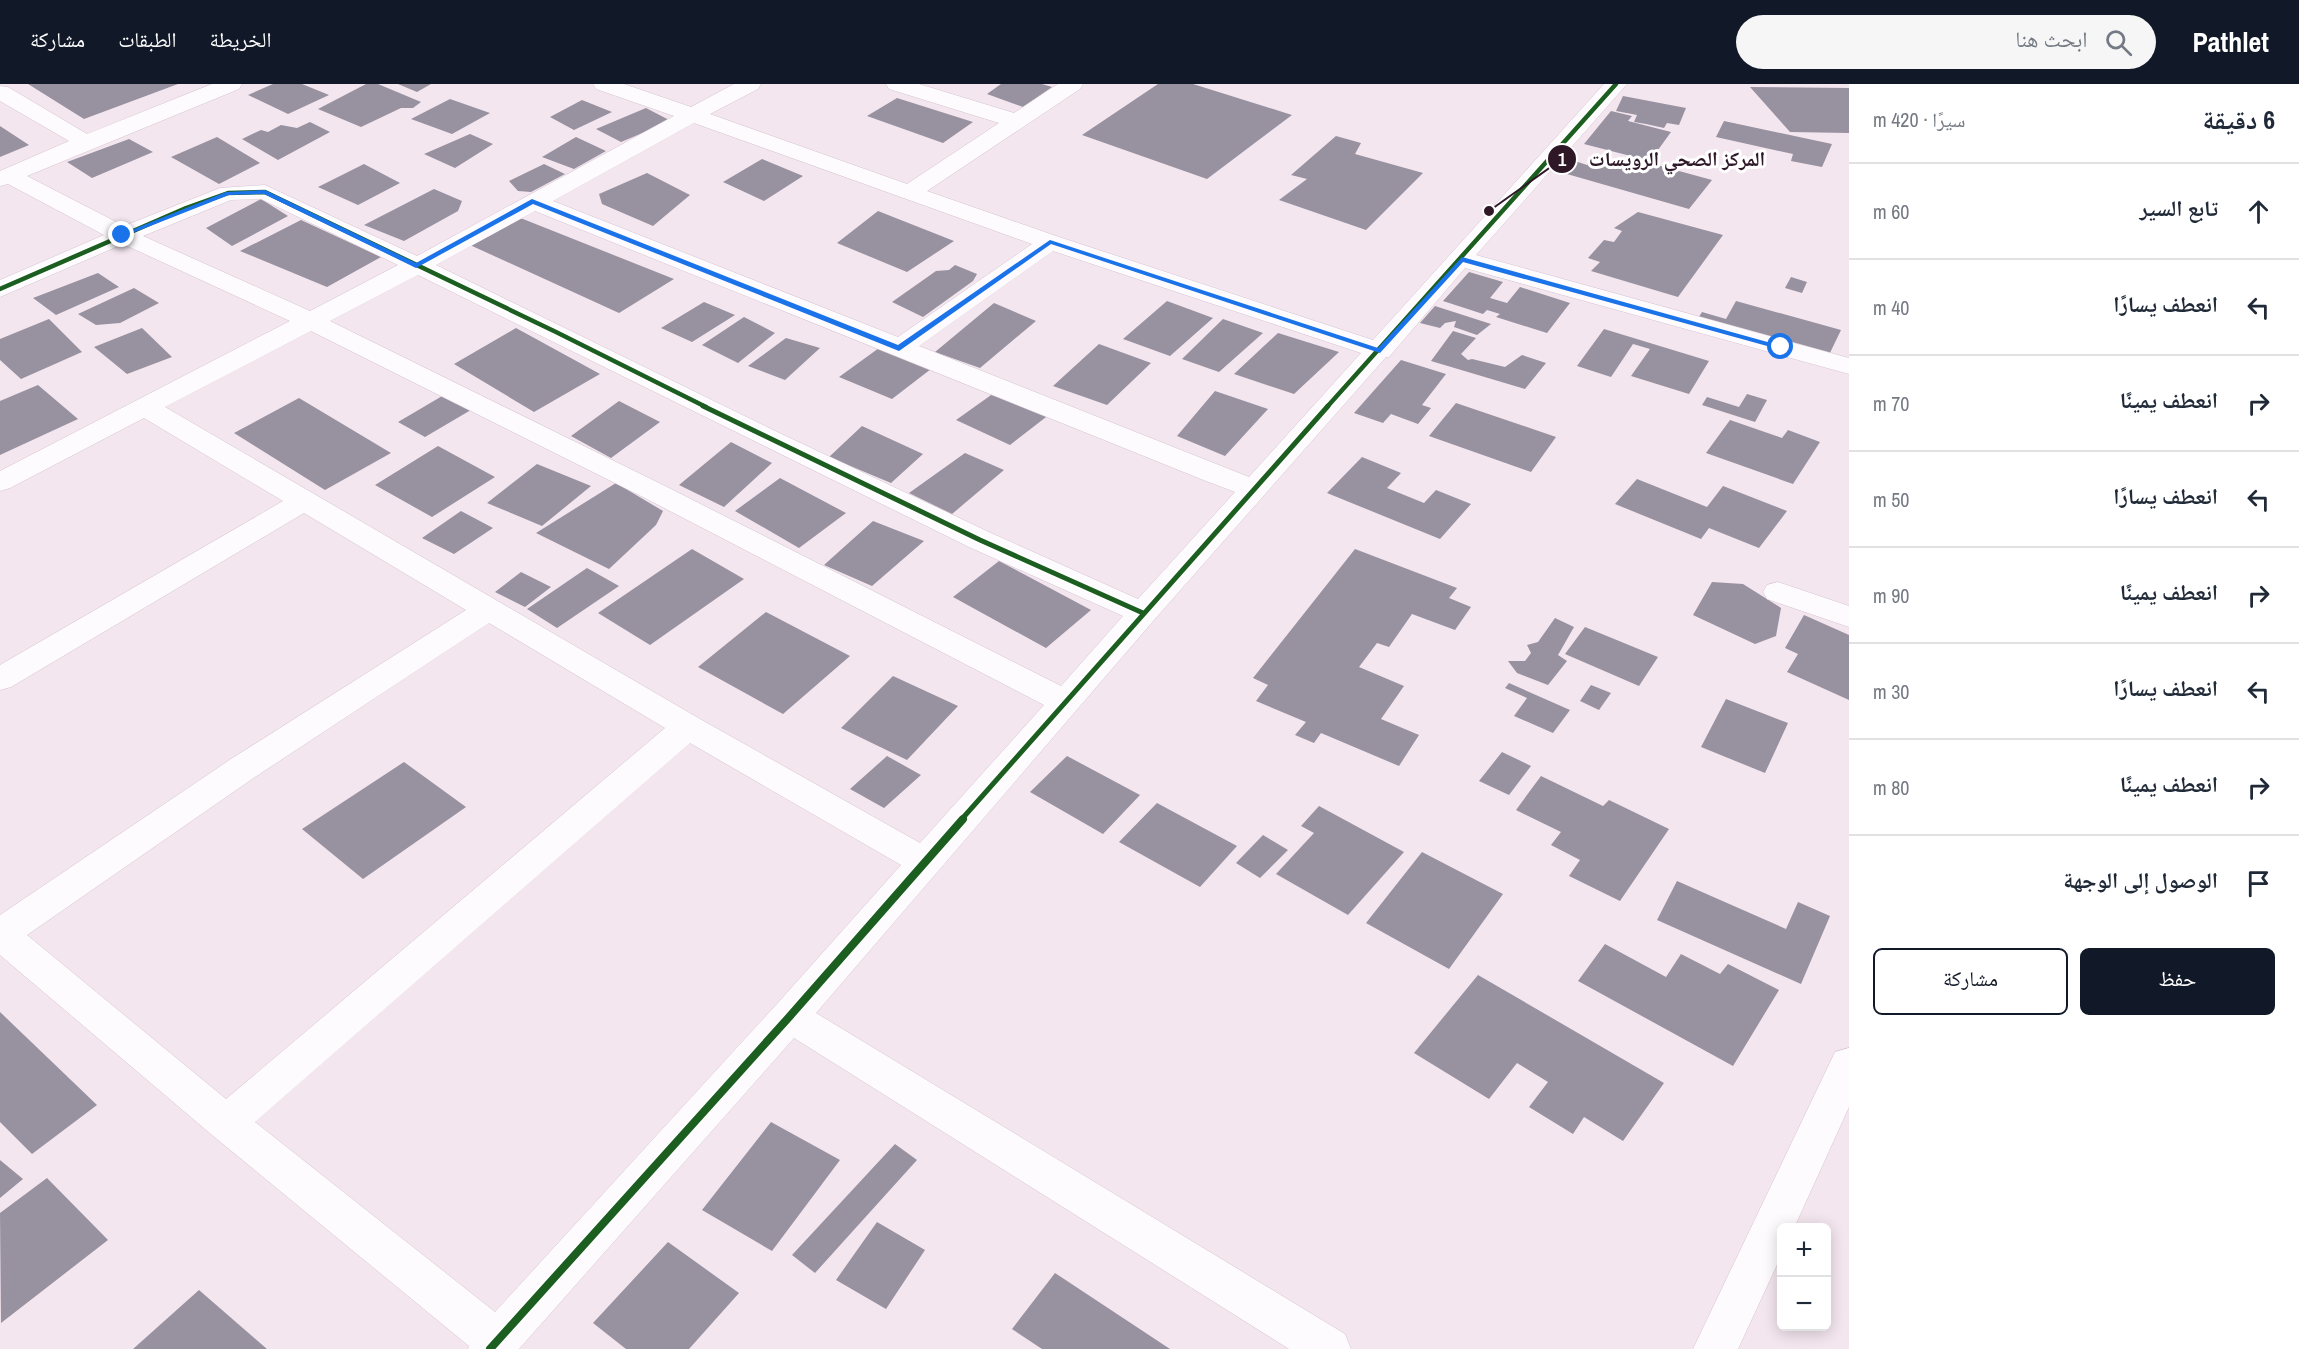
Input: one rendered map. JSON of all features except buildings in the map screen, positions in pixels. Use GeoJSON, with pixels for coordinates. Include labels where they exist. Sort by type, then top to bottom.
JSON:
{"type":"FeatureCollection","features":[{"type":"Feature","properties":{"kind":"street"},"geometry":{"type":"LineString","coordinates":[[5,178],[86,142],[231,84]]}},
{"type":"Feature","properties":{"kind":"street"},"geometry":{"type":"LineString","coordinates":[[604,84],[1050,242],[1380,351]]}},
{"type":"Feature","properties":{"kind":"street"},"geometry":{"type":"LineString","coordinates":[[0,482],[416,266],[750,84]]}},
{"type":"Feature","properties":{"kind":"street"},"geometry":{"type":"LineString","coordinates":[[897,84],[1017,121]]}},
{"type":"Feature","properties":{"kind":"street"},"geometry":{"type":"LineString","coordinates":[[910,192],[1072,84]]}},
{"type":"Feature","properties":{"kind":"street"},"geometry":{"type":"LineString","coordinates":[[489,609],[243,768],[0,934],[493,1345],[790,1016],[1143,613],[1380,351],[1616,84]]}},
{"type":"Feature","properties":{"kind":"street"},"geometry":{"type":"LineString","coordinates":[[0,92],[86,142]]}},
{"type":"Feature","properties":{"kind":"street"},"geometry":{"type":"LineString","coordinates":[[5,178],[122,235],[309,320],[653,491],[1066,702]]}},
{"type":"Feature","properties":{"kind":"street"},"geometry":{"type":"LineString","coordinates":[[0,289],[122,235],[228,193],[265,192],[556,332],[761,435],[980,540],[1143,613]]}},
{"type":"Feature","properties":{"kind":"street"},"geometry":{"type":"LineString","coordinates":[[532,201],[1256,489]]}},
{"type":"Feature","properties":{"kind":"street"},"geometry":{"type":"LineString","coordinates":[[899,348],[1050,242]]}},
{"type":"Feature","properties":{"kind":"street"},"geometry":{"type":"LineString","coordinates":[[1462,259],[1849,366]]}},
{"type":"Feature","properties":{"kind":"street"},"geometry":{"type":"LineString","coordinates":[[143,406],[688,727],[924,862]]}},
{"type":"Feature","properties":{"kind":"street"},"geometry":{"type":"LineString","coordinates":[[0,679],[304,501]]}},
{"type":"Feature","properties":{"kind":"street"},"geometry":{"type":"LineString","coordinates":[[1778,592],[1849,617]]}},
{"type":"Feature","properties":{"kind":"street"},"geometry":{"type":"LineString","coordinates":[[226,1123],[688,727]]}},
{"type":"Feature","properties":{"kind":"street"},"geometry":{"type":"LineString","coordinates":[[790,1016],[1329,1349]]}},
{"type":"Feature","properties":{"kind":"street"},"geometry":{"type":"LineString","coordinates":[[1715,1349],[1849,1064]]}},
{"type":"Feature","properties":{"kind":"cycle path"},"geometry":{"type":"LineString","coordinates":[[490,1349],[790,1016],[1143,613],[1616,84]]}},
{"type":"Feature","properties":{"kind":"cycle path"},"geometry":{"type":"LineString","coordinates":[[0,289],[186,208],[228,193],[265,192],[556,332],[761,435],[980,540],[1143,613]]}},
{"type":"Feature","properties":{"kind":"place","name":"المركز الصحي الرويسات"},"geometry":{"type":"Point","coordinates":[1489,211]}},
{"type":"Feature","properties":{"kind":"route"},"geometry":{"type":"LineString","coordinates":[[122,235],[228,193],[265,192],[416,266],[532,201],[742,283],[899,348],[1050,242],[1380,351],[1462,259],[1781,347]]}}]}
